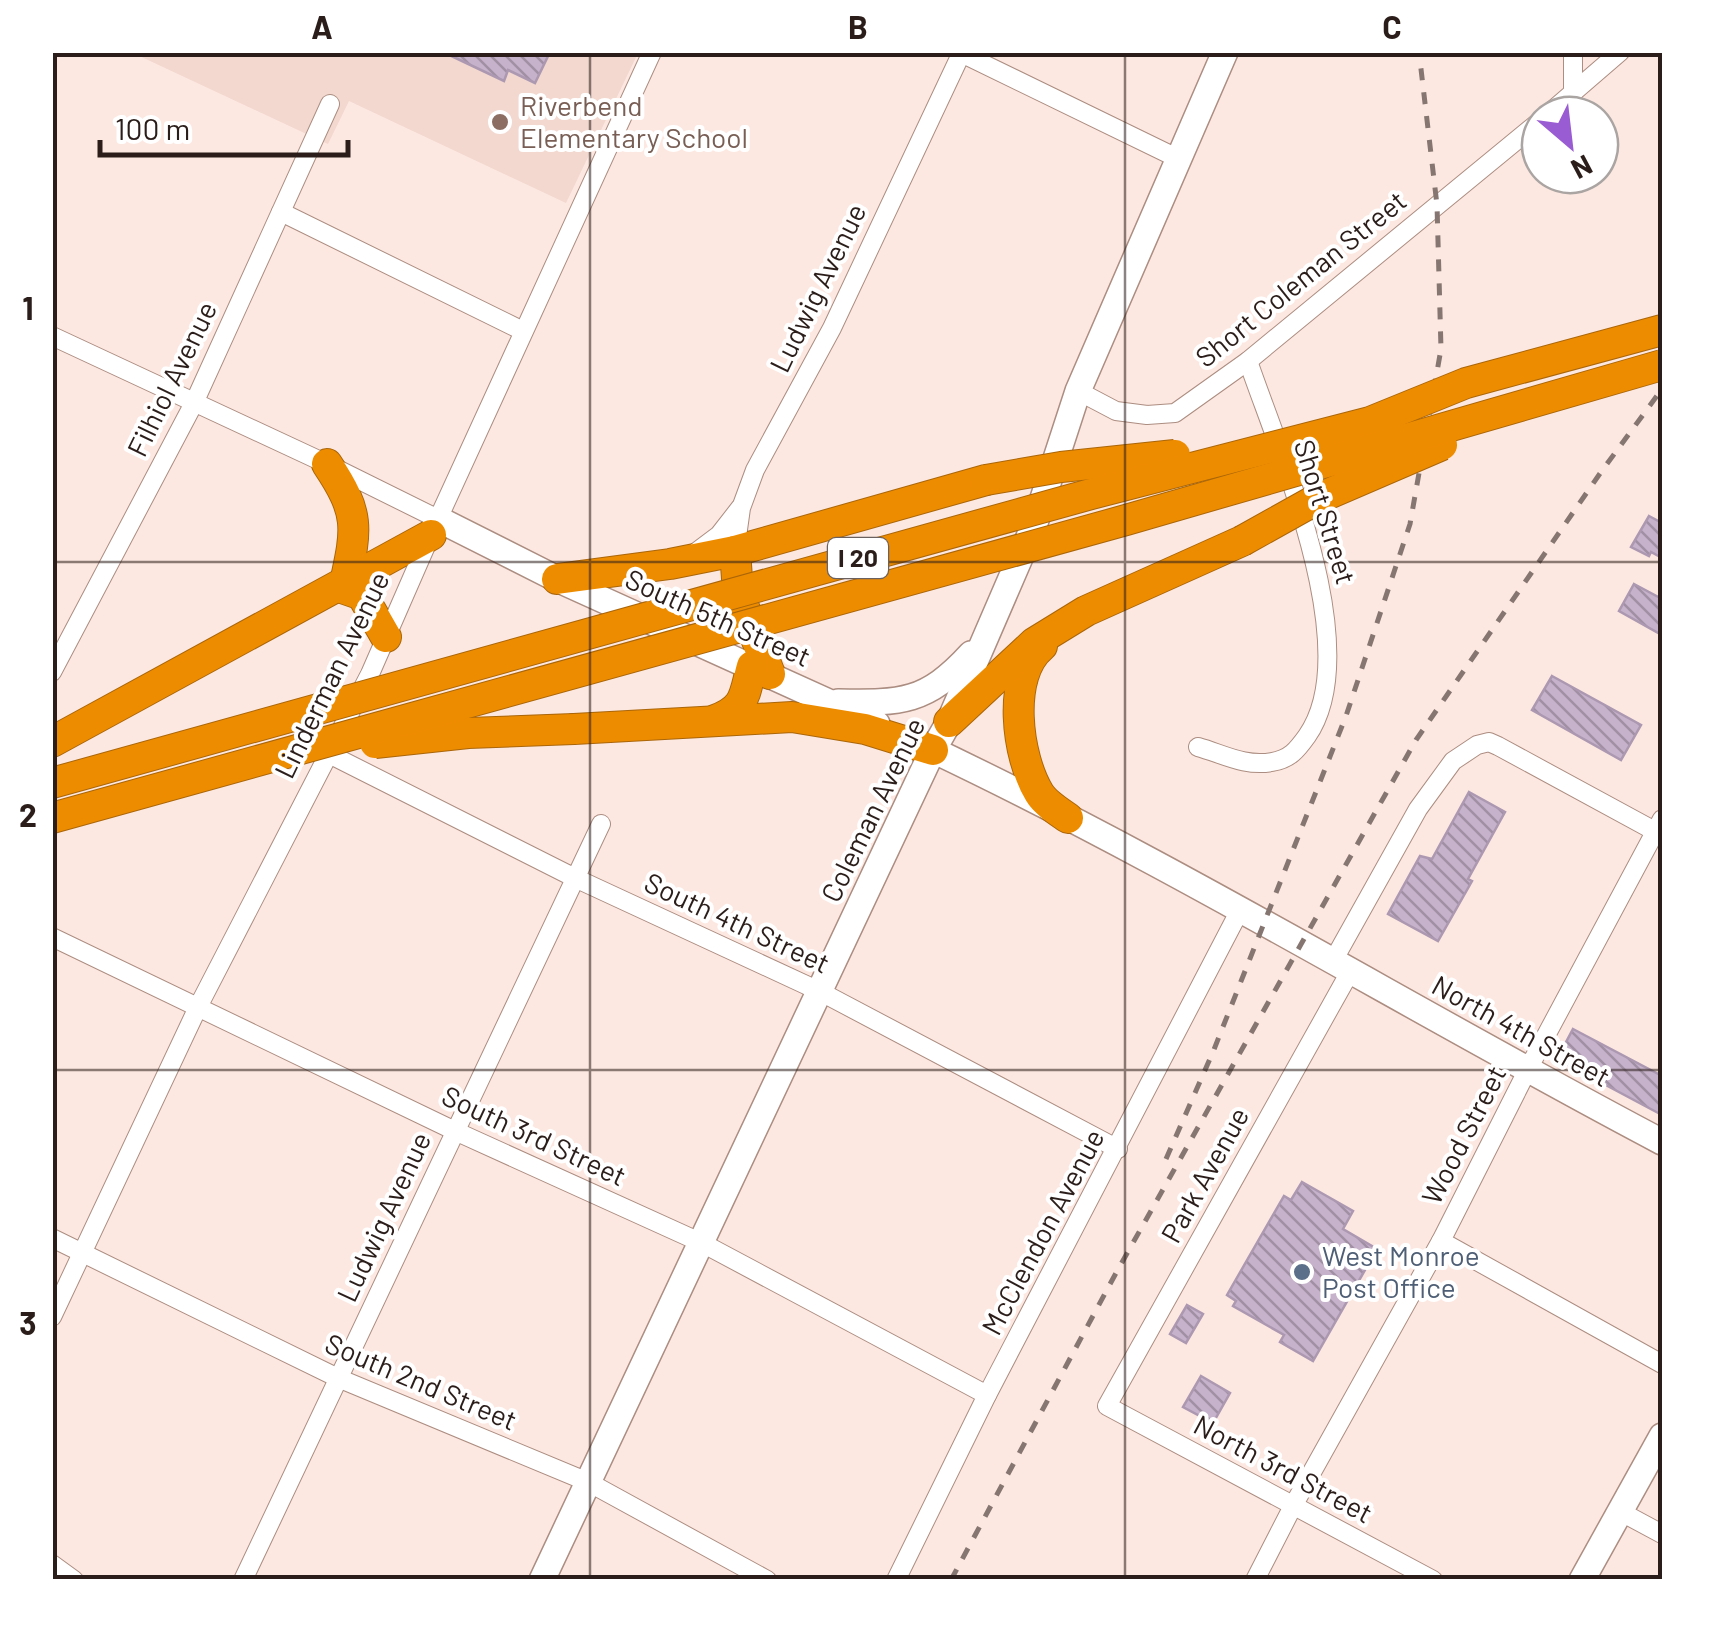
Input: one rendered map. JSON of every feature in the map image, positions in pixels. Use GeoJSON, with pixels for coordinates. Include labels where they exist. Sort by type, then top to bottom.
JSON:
{"type":"FeatureCollection","features":[{"type":"Feature","properties":{"kind":"highway","name":"I 20"},"geometry":{"type":"LineString","coordinates":[[52,783],[1091,494],[1370,422],[1466,383],[1662,330]]}},
{"type":"Feature","properties":{"kind":"highway","name":"I 20"},"geometry":{"type":"LineString","coordinates":[[52,818],[1126,520],[1662,365]]}},
{"type":"Feature","properties":{"kind":"highway"},"geometry":{"type":"LineString","coordinates":[[949,722],[1034,643],[1086,611],[1242,541],[1319,498],[1567,392]]}},
{"type":"Feature","properties":{"kind":"highway"},"geometry":{"type":"LineString","coordinates":[[558,580],[735,550],[986,480],[1061,466],[1149,460],[1370,422]]}},
{"type":"Feature","properties":{"kind":"highway"},"geometry":{"type":"LineString","coordinates":[[328,464],[349,498],[355,523],[342,585]]}},
{"type":"Feature","properties":{"kind":"highway"},"geometry":{"type":"LineString","coordinates":[[52,742],[342,585],[435,527]]}},
{"type":"Feature","properties":{"kind":"highway"},"geometry":{"type":"LineString","coordinates":[[712,721],[740,705],[761,670],[738,592],[735,550]]}},
{"type":"Feature","properties":{"kind":"highway"},"geometry":{"type":"LineString","coordinates":[[342,585],[362,596],[386,637]]}},
{"type":"Feature","properties":{"kind":"highway"},"geometry":{"type":"LineString","coordinates":[[1068,818],[1041,798],[1026,768],[1018,727],[1020,697],[1031,655],[1086,611]]}},
{"type":"Feature","properties":{"kind":"highway"},"geometry":{"type":"LineString","coordinates":[[229,768],[468,733],[792,718],[865,730],[932,750]]}},
{"type":"Feature","properties":{"kind":"street","name":"Linderman Avenue"},"geometry":{"type":"LineString","coordinates":[[52,1316],[199,1006],[386,637],[652,52]]}},
{"type":"Feature","properties":{"kind":"street","name":"Coleman Avenue"},"geometry":{"type":"LineString","coordinates":[[542,1580],[932,750],[949,722],[1035,523],[1078,391],[1225,52]]}},
{"type":"Feature","properties":{"kind":"street"},"geometry":{"type":"LineString","coordinates":[[1572,94],[1573,52]]}},
{"type":"Feature","properties":{"kind":"street"},"geometry":{"type":"LineString","coordinates":[[1572,94],[1620,52]]}},
{"type":"Feature","properties":{"kind":"street"},"geometry":{"type":"LineString","coordinates":[[962,53],[1179,158]]}},
{"type":"Feature","properties":{"kind":"street","name":"Ludwig Avenue"},"geometry":{"type":"LineString","coordinates":[[735,550],[741,508],[755,470],[832,328],[962,53]]}},
{"type":"Feature","properties":{"kind":"street","name":"Filhiol Avenue"},"geometry":{"type":"LineString","coordinates":[[52,672],[61,635],[194,403],[330,104]]}},
{"type":"Feature","properties":{"kind":"street","name":"Short Coleman Street"},"geometry":{"type":"LineString","coordinates":[[1078,391],[1116,410],[1148,415],[1175,412],[1248,361],[1520,137]]}},
{"type":"Feature","properties":{"kind":"street"},"geometry":{"type":"LineString","coordinates":[[281,212],[523,331]]}},
{"type":"Feature","properties":{"kind":"street","name":"South 5th Street"},"geometry":{"type":"LineString","coordinates":[[52,336],[328,464],[435,527],[932,750],[1342,965]]}},
{"type":"Feature","properties":{"kind":"street","name":"Short Street"},"geometry":{"type":"LineString","coordinates":[[1198,746],[1222,757],[1252,762],[1286,759],[1296,752],[1314,726],[1326,695],[1329,666],[1318,576],[1248,361]]}},
{"type":"Feature","properties":{"kind":"street"},"geometry":{"type":"LineString","coordinates":[[684,560],[719,535],[741,508]]}},
{"type":"Feature","properties":{"kind":"street"},"geometry":{"type":"LineString","coordinates":[[830,702],[889,703],[912,698],[949,678],[985,639]]}},
{"type":"Feature","properties":{"kind":"street","name":"Park Avenue"},"geometry":{"type":"LineString","coordinates":[[1107,1406],[1342,965],[1418,810],[1453,761],[1477,745],[1490,742],[1660,828]]}},
{"type":"Feature","properties":{"kind":"street","name":"South 4th Street"},"geometry":{"type":"LineString","coordinates":[[329,754],[576,878],[820,991],[1118,1149]]}},
{"type":"Feature","properties":{"kind":"street","name":"Ludwig Avenue"},"geometry":{"type":"LineString","coordinates":[[243,1580],[601,824]]}},
{"type":"Feature","properties":{"kind":"street","name":"Wood Street"},"geometry":{"type":"LineString","coordinates":[[1255,1580],[1660,828]]}},
{"type":"Feature","properties":{"kind":"street","name":"McClendon Avenue"},"geometry":{"type":"LineString","coordinates":[[896,1580],[1240,910]]}},
{"type":"Feature","properties":{"kind":"street","name":"South 3rd Street"},"geometry":{"type":"LineString","coordinates":[[52,936],[455,1132],[702,1243],[988,1395]]}},
{"type":"Feature","properties":{"kind":"street","name":"North 4th Street"},"geometry":{"type":"LineString","coordinates":[[1342,965],[1527,1071],[1662,1142]]}},
{"type":"Feature","properties":{"kind":"street","name":"South 2nd Street"},"geometry":{"type":"LineString","coordinates":[[52,1238],[338,1378],[588,1482],[766,1580]]}},
{"type":"Feature","properties":{"kind":"street"},"geometry":{"type":"LineString","coordinates":[[1441,1240],[1662,1364]]}},
{"type":"Feature","properties":{"kind":"street","name":"North 3rd Street"},"geometry":{"type":"LineString","coordinates":[[1107,1406],[1432,1580]]}},
{"type":"Feature","properties":{"kind":"street"},"geometry":{"type":"LineString","coordinates":[[1582,1580],[1662,1436]]}},
{"type":"Feature","properties":{"kind":"street"},"geometry":{"type":"LineString","coordinates":[[1621,1512],[1662,1534]]}},
{"type":"Feature","properties":{"kind":"street"},"geometry":{"type":"LineString","coordinates":[[52,1564],[74,1580]]}},
{"type":"Feature","properties":{"kind":"shaded area","name":"Riverbend Elementary School"},"geometry":{"type":"Polygon","coordinates":[[[133,53],[638,53],[566,203],[349,101],[328,144],[133,53]]]}},
{"type":"Feature","properties":{"kind":"building"},"geometry":{"type":"Polygon","coordinates":[[[443,52],[550,52],[535,83],[508,70],[504,81],[443,52]]]}},
{"type":"Feature","properties":{"kind":"building"},"geometry":{"type":"Polygon","coordinates":[[[1649,516],[1662,523],[1662,558],[1631,547],[1649,516]]]}},
{"type":"Feature","properties":{"kind":"building"},"geometry":{"type":"Polygon","coordinates":[[[1634,584],[1662,599],[1662,635],[1619,611],[1634,584]]]}},
{"type":"Feature","properties":{"kind":"building"},"geometry":{"type":"Polygon","coordinates":[[[1552,676],[1641,725],[1621,760],[1532,710],[1552,676]]]}},
{"type":"Feature","properties":{"kind":"building"},"geometry":{"type":"Polygon","coordinates":[[[1469,792],[1505,812],[1438,941],[1388,914],[1420,856],[1432,859],[1469,792]]]}},
{"type":"Feature","properties":{"kind":"building"},"geometry":{"type":"Polygon","coordinates":[[[1573,1029],[1662,1076],[1662,1115],[1557,1059],[1573,1029]]]}},
{"type":"Feature","properties":{"kind":"building","name":"West Monroe Post Office"},"geometry":{"type":"Polygon","coordinates":[[[1302,1182],[1353,1211],[1343,1229],[1377,1249],[1313,1361],[1280,1342],[1284,1335],[1233,1306],[1236,1301],[1227,1295],[1284,1196],[1291,1200],[1302,1182]]]}},
{"type":"Feature","properties":{"kind":"building"},"geometry":{"type":"Polygon","coordinates":[[[1187,1305],[1203,1314],[1186,1343],[1170,1334],[1187,1305]]]}},
{"type":"Feature","properties":{"kind":"building"},"geometry":{"type":"Polygon","coordinates":[[[1201,1376],[1230,1393],[1213,1423],[1183,1407],[1201,1376]]]}},
{"type":"Feature","properties":{"kind":"railway"},"geometry":{"type":"LineString","coordinates":[[1166,1159],[1213,1052],[1346,716],[1410,524],[1441,349],[1437,205],[1419,52]]}},
{"type":"Feature","properties":{"kind":"railway"},"geometry":{"type":"LineString","coordinates":[[951,1580],[1116,1273],[1416,740],[1662,389]]}},
{"type":"Feature","properties":{"kind":"place","name":"Riverbend Elementary School"},"geometry":{"type":"Point","coordinates":[500,122]}},
{"type":"Feature","properties":{"kind":"place","name":"West Monroe Post Office"},"geometry":{"type":"Point","coordinates":[1302,1272]}}]}
